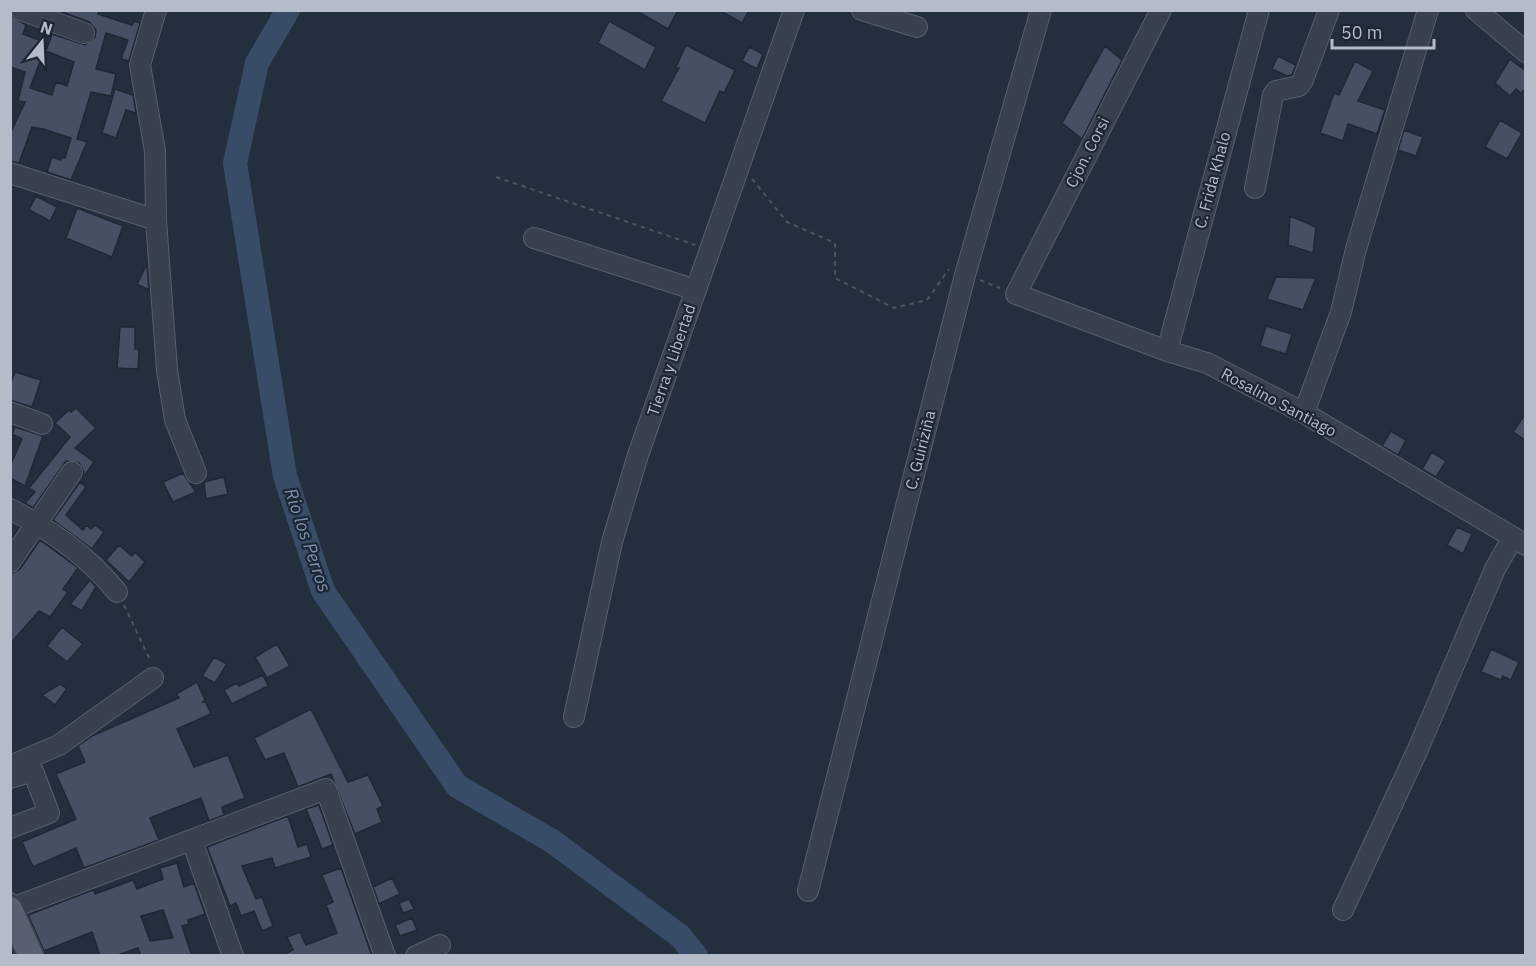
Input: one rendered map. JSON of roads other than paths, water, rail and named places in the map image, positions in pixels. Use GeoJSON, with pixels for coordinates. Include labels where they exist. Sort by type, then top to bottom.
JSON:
{"type":"FeatureCollection","features":[{"type":"Feature","properties":{"kind":"main road"},"geometry":{"type":"LineString","coordinates":[[11,907],[31,956]]}},
{"type":"Feature","properties":{"kind":"street"},"geometry":{"type":"LineString","coordinates":[[21,10],[84,33]]}},
{"type":"Feature","properties":{"kind":"street"},"geometry":{"type":"LineString","coordinates":[[156,10],[140,65],[155,151],[156,220],[166,370],[174,420],[196,473]]}},
{"type":"Feature","properties":{"kind":"street","name":"Tierra y Libertad"},"geometry":{"type":"LineString","coordinates":[[574,717],[612,542],[638,455],[794,10]]}},
{"type":"Feature","properties":{"kind":"street"},"geometry":{"type":"LineString","coordinates":[[862,10],[917,27]]}},
{"type":"Feature","properties":{"kind":"street","name":"C. Guiriziña"},"geometry":{"type":"LineString","coordinates":[[808,891],[965,275],[1041,10]]}},
{"type":"Feature","properties":{"kind":"street","name":"Cjon. Corsi"},"geometry":{"type":"LineString","coordinates":[[1016,294],[1161,10]]}},
{"type":"Feature","properties":{"kind":"street","name":"C. Frida Khalo"},"geometry":{"type":"LineString","coordinates":[[1167,351],[1210,184],[1259,10]]}},
{"type":"Feature","properties":{"kind":"street"},"geometry":{"type":"LineString","coordinates":[[1255,188],[1273,95],[1276,91],[1299,86],[1304,80],[1329,10]]}},
{"type":"Feature","properties":{"kind":"street"},"geometry":{"type":"LineString","coordinates":[[1304,413],[1341,312],[1356,249],[1428,10]]}},
{"type":"Feature","properties":{"kind":"street"},"geometry":{"type":"LineString","coordinates":[[1476,10],[1526,52]]}},
{"type":"Feature","properties":{"kind":"street"},"geometry":{"type":"LineString","coordinates":[[10,173],[156,220]]}},
{"type":"Feature","properties":{"kind":"street"},"geometry":{"type":"LineString","coordinates":[[534,238],[696,290]]}},
{"type":"Feature","properties":{"kind":"street","name":"Rosalino Santiago"},"geometry":{"type":"LineString","coordinates":[[1016,294],[1167,351],[1207,363],[1304,413],[1519,541]]}},
{"type":"Feature","properties":{"kind":"street"},"geometry":{"type":"LineString","coordinates":[[10,412],[42,424]]}},
{"type":"Feature","properties":{"kind":"street"},"geometry":{"type":"LineString","coordinates":[[10,561],[72,472]]}},
{"type":"Feature","properties":{"kind":"street"},"geometry":{"type":"LineString","coordinates":[[10,509],[36,522],[91,563],[117,592]]}},
{"type":"Feature","properties":{"kind":"street"},"geometry":{"type":"LineString","coordinates":[[1343,910],[1418,749],[1495,569],[1519,541]]}},
{"type":"Feature","properties":{"kind":"street"},"geometry":{"type":"LineString","coordinates":[[10,766],[59,745],[153,678]]}},
{"type":"Feature","properties":{"kind":"street"},"geometry":{"type":"LineString","coordinates":[[10,778],[33,771],[49,813],[10,828]]}},
{"type":"Feature","properties":{"kind":"street"},"geometry":{"type":"LineString","coordinates":[[11,907],[326,789],[386,956]]}},
{"type":"Feature","properties":{"kind":"street"},"geometry":{"type":"LineString","coordinates":[[192,841],[232,956]]}},
{"type":"Feature","properties":{"kind":"street"},"geometry":{"type":"LineString","coordinates":[[416,956],[440,945]]}},
{"type":"Feature","properties":{"kind":"waterway","name":"Rio los Perros"},"geometry":{"type":"LineString","coordinates":[[288,10],[257,63],[235,163],[285,476],[323,591],[457,786],[552,841],[680,936],[696,956]]}}]}
